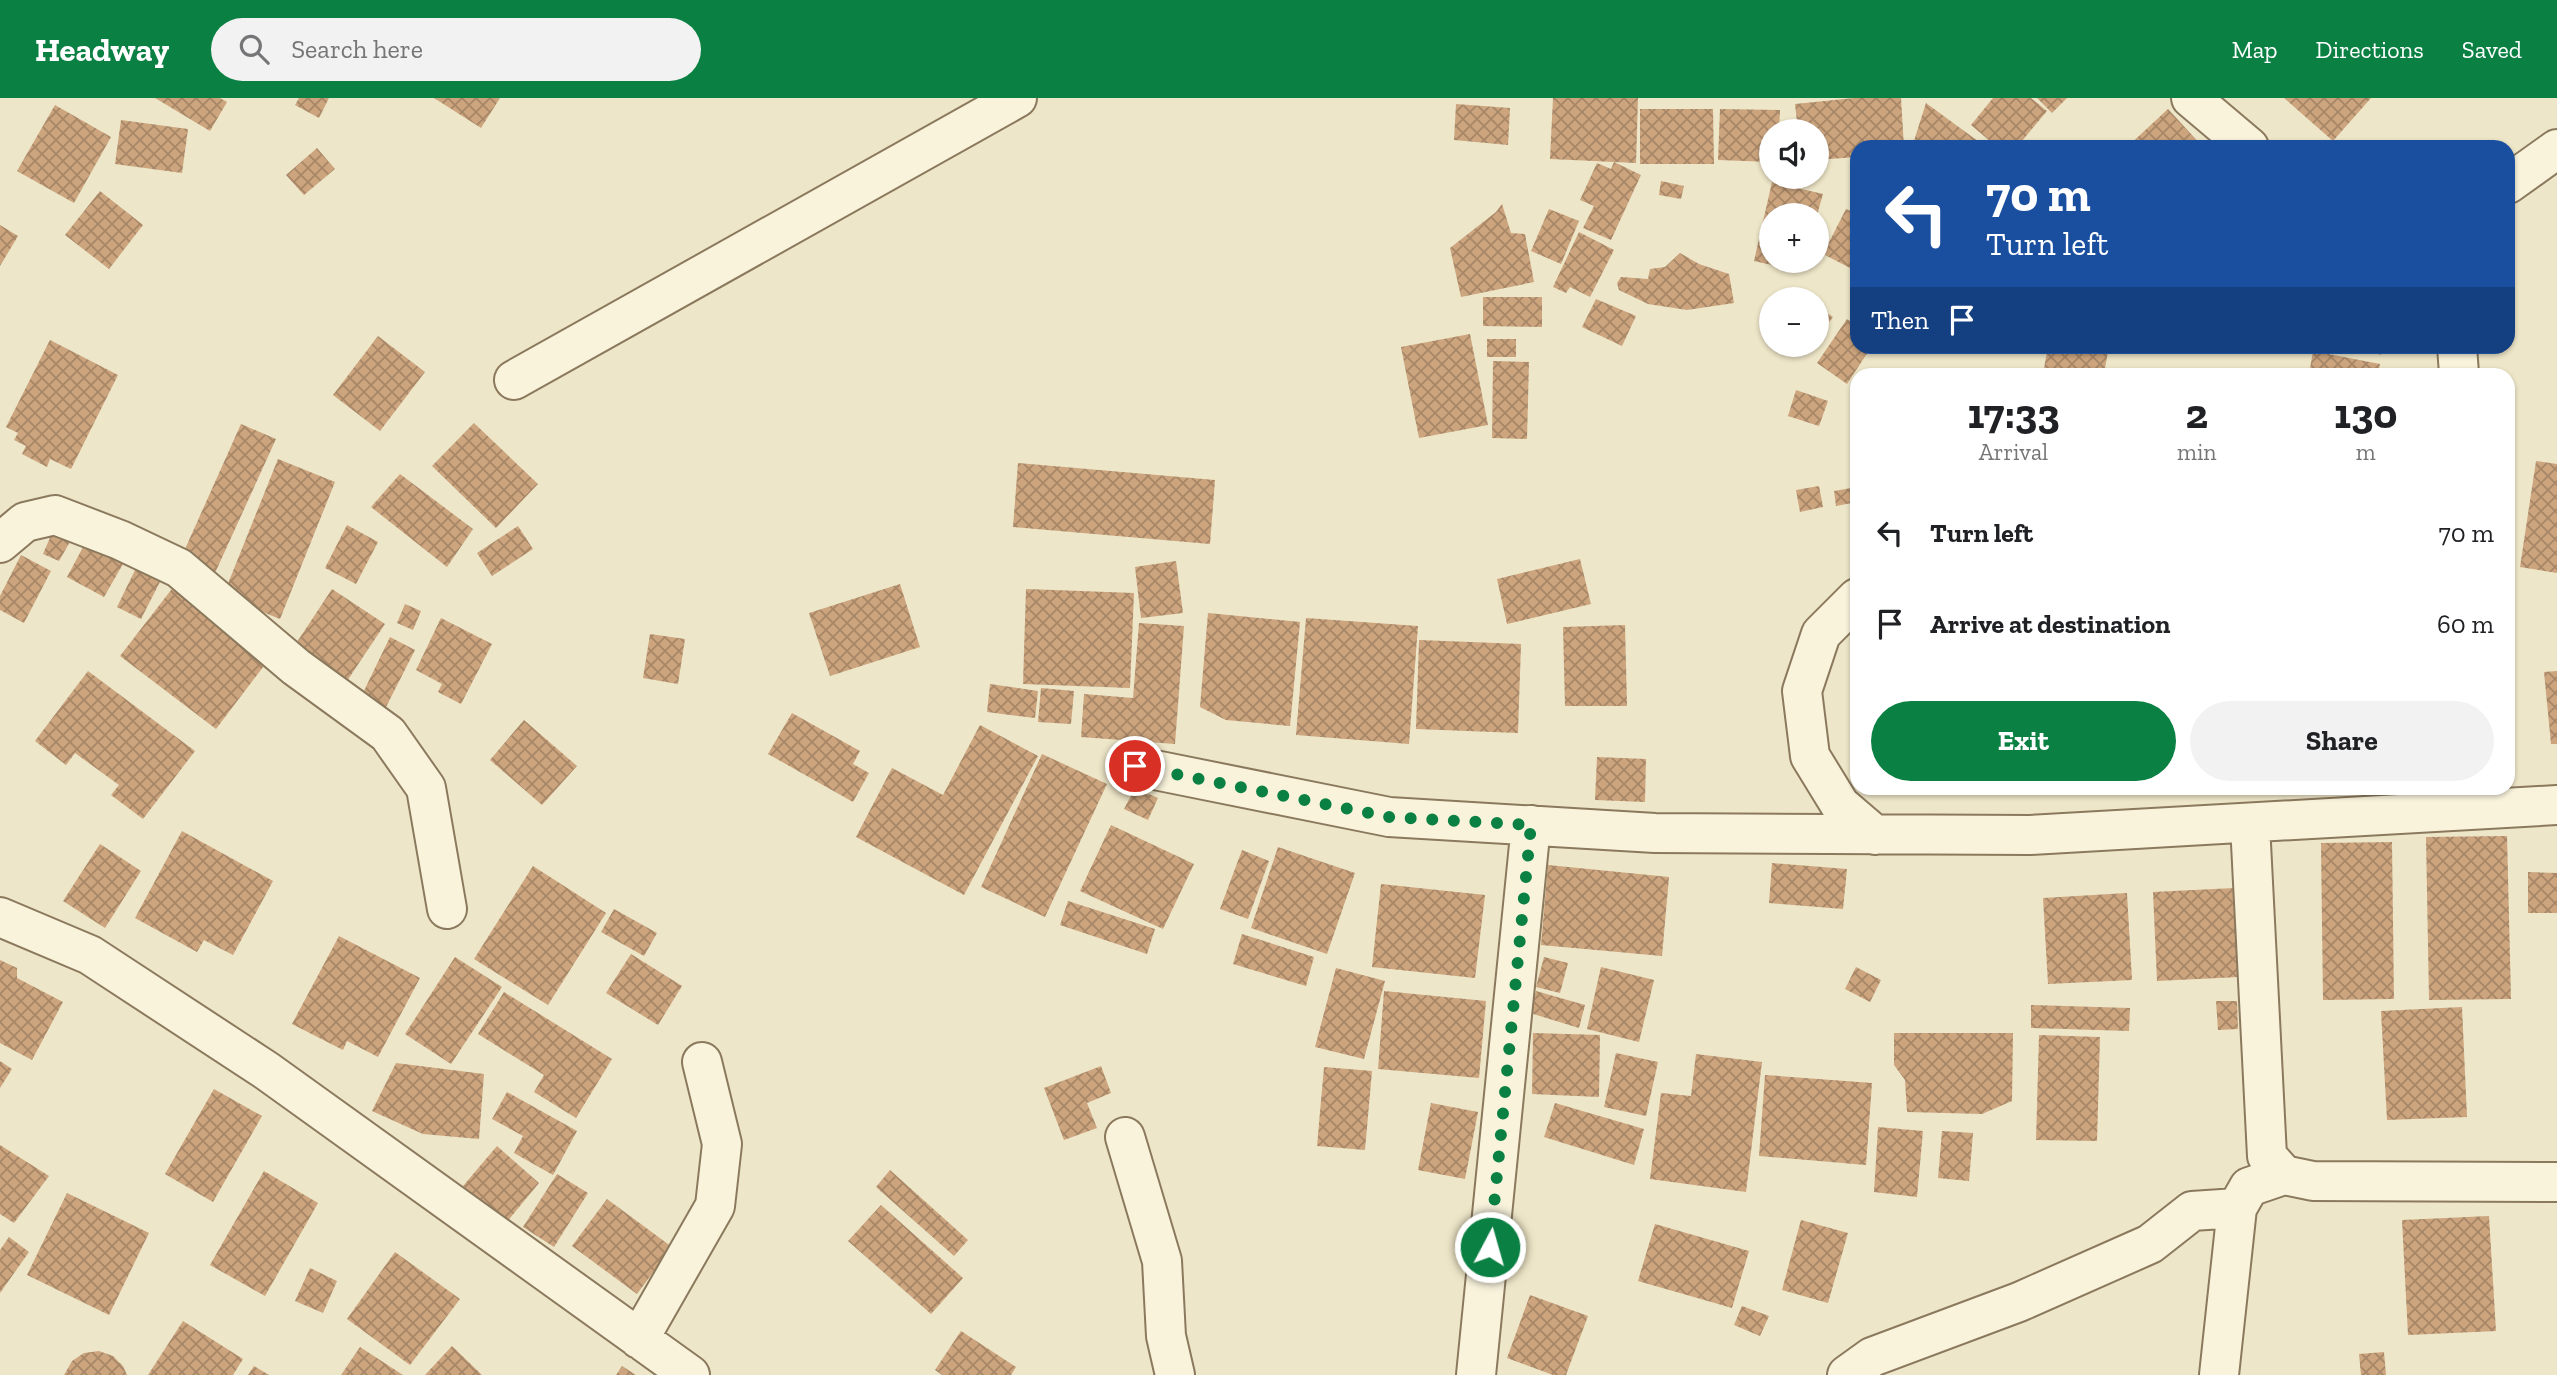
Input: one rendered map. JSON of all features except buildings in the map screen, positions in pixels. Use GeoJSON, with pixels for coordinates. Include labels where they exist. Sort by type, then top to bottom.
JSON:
{"type":"FeatureCollection","features":[{"type":"Feature","properties":{"kind":"street"},"geometry":{"type":"LineString","coordinates":[[513,380],[1017,98]]}},
{"type":"Feature","properties":{"kind":"street"},"geometry":{"type":"LineString","coordinates":[[2191,98],[2241,140]]}},
{"type":"Feature","properties":{"kind":"street"},"geometry":{"type":"LineString","coordinates":[[2515,179],[2557,149]]}},
{"type":"Feature","properties":{"kind":"street"},"geometry":{"type":"LineString","coordinates":[[0,542],[25,522],[55,515],[120,540],[180,568],[296,667],[388,734],[426,788],[447,908]]}},
{"type":"Feature","properties":{"kind":"street"},"geometry":{"type":"LineString","coordinates":[[1850,605],[1821,634],[1802,691],[1810,756],[1840,805],[1875,835]]}},
{"type":"Feature","properties":{"kind":"street"},"geometry":{"type":"LineString","coordinates":[[1135,766],[1389,817],[1655,833],[2030,835],[2250,824],[2497,798],[2557,805]]}},
{"type":"Feature","properties":{"kind":"street"},"geometry":{"type":"LineString","coordinates":[[2250,824],[2267,1156],[2284,1175]]}},
{"type":"Feature","properties":{"kind":"street"},"geometry":{"type":"LineString","coordinates":[[1476,1375],[1531,825]]}},
{"type":"Feature","properties":{"kind":"street"},"geometry":{"type":"LineString","coordinates":[[0,917],[90,955],[267,1071],[690,1375]]}},
{"type":"Feature","properties":{"kind":"street"},"geometry":{"type":"LineString","coordinates":[[639,1339],[715,1206],[722,1144],[702,1062]]}},
{"type":"Feature","properties":{"kind":"street"},"geometry":{"type":"LineString","coordinates":[[1125,1138],[1162,1261],[1166,1336],[1175,1375]]}},
{"type":"Feature","properties":{"kind":"street"},"geometry":{"type":"LineString","coordinates":[[2219,1375],[2237,1208],[2249,1186],[2284,1175],[2313,1181],[2557,1182]]}},
{"type":"Feature","properties":{"kind":"street"},"geometry":{"type":"LineString","coordinates":[[1847,1375],[1872,1357],[2019,1301],[2150,1244],[2192,1211],[2237,1208]]}},
{"type":"Feature","properties":{"kind":"route"},"geometry":{"type":"LineString","coordinates":[[1135,766],[1389,817],[1531,825],[1490,1247]]}}]}
